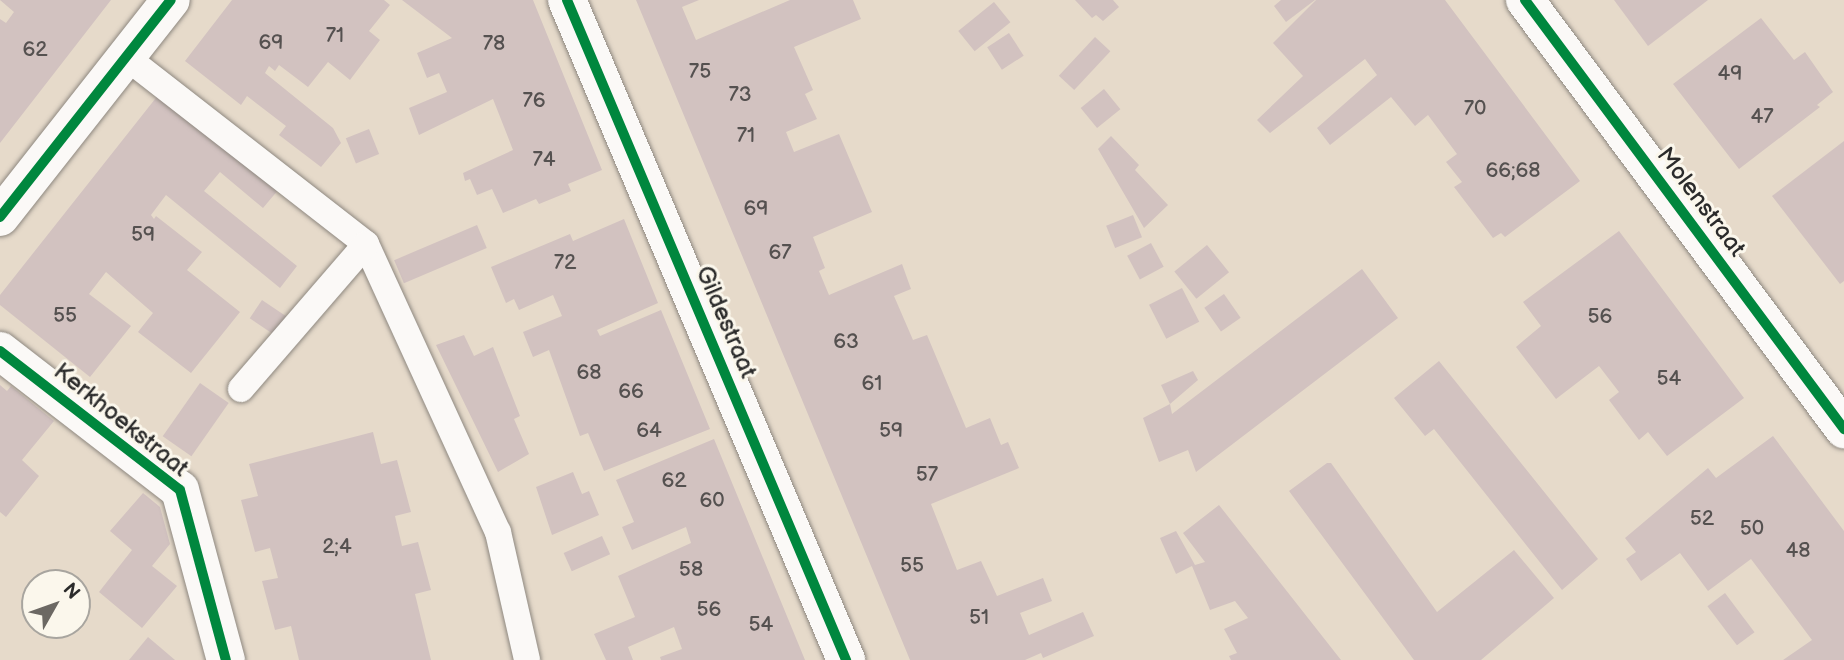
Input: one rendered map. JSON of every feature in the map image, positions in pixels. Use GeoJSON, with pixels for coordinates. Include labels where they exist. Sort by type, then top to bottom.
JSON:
{"type":"FeatureCollection","features":[{"type":"Feature","properties":{"kind":"street"},"geometry":{"type":"LineString","coordinates":[[0,217],[172,0]]}},
{"type":"Feature","properties":{"kind":"street","name":"Gildestraat"},"geometry":{"type":"LineString","coordinates":[[567,0],[846,660]]}},
{"type":"Feature","properties":{"kind":"street","name":"Molenstraat"},"geometry":{"type":"LineString","coordinates":[[1525,0],[1844,429]]}},
{"type":"Feature","properties":{"kind":"street","name":"Kerkhoekstraat"},"geometry":{"type":"LineString","coordinates":[[0,351],[180,490],[226,660]]}},
{"type":"Feature","properties":{"kind":"lane"},"geometry":{"type":"LineString","coordinates":[[126,57],[366,244],[498,532],[527,660]]}},
{"type":"Feature","properties":{"kind":"lane"},"geometry":{"type":"LineString","coordinates":[[241,388],[366,244]]}},
{"type":"Feature","properties":{"kind":"building"},"geometry":{"type":"Polygon","coordinates":[[[0,0],[111,0],[0,143],[0,19],[6,23],[14,12],[0,0]]]}},
{"type":"Feature","properties":{"kind":"building"},"geometry":{"type":"Polygon","coordinates":[[[232,0],[384,0],[390,5],[369,31],[380,40],[350,80],[328,62],[308,87],[279,65],[275,71],[269,66],[265,73],[333,128],[341,143],[321,167],[279,135],[286,126],[247,96],[241,105],[185,61],[232,0]]]}},
{"type":"Feature","properties":{"kind":"building"},"geometry":{"type":"Polygon","coordinates":[[[402,0],[533,0],[602,170],[568,184],[571,191],[539,204],[536,199],[503,213],[492,189],[477,195],[470,179],[465,181],[463,173],[513,150],[493,99],[419,135],[409,108],[447,92],[439,73],[427,78],[417,53],[452,38],[402,0]]]}},
{"type":"Feature","properties":{"kind":"building"},"geometry":{"type":"Polygon","coordinates":[[[636,0],[699,0],[682,7],[696,40],[790,0],[853,0],[861,19],[794,47],[813,90],[805,94],[817,119],[786,132],[794,152],[839,134],[872,212],[813,237],[825,268],[819,271],[829,295],[902,264],[911,289],[894,296],[913,340],[927,335],[966,428],[990,418],[1001,445],[1008,442],[1019,468],[931,504],[957,570],[981,561],[997,596],[1043,578],[1052,601],[1020,613],[1029,635],[1083,612],[1094,636],[1043,658],[1041,653],[1025,660],[910,660],[636,0]]]}},
{"type":"Feature","properties":{"kind":"building"},"geometry":{"type":"Polygon","coordinates":[[[1075,0],[1113,0],[1119,7],[1103,21],[1096,15],[1092,18],[1075,0]]]}},
{"type":"Feature","properties":{"kind":"building"},"geometry":{"type":"Polygon","coordinates":[[[1281,0],[1315,0],[1286,22],[1274,6],[1281,0]]]}},
{"type":"Feature","properties":{"kind":"building"},"geometry":{"type":"Polygon","coordinates":[[[1316,0],[1445,0],[1580,181],[1505,237],[1501,233],[1493,238],[1454,187],[1462,182],[1446,162],[1457,154],[1428,115],[1415,126],[1391,97],[1330,145],[1317,128],[1377,75],[1365,59],[1270,133],[1257,120],[1303,76],[1273,43],[1316,0]]]}},
{"type":"Feature","properties":{"kind":"building"},"geometry":{"type":"Polygon","coordinates":[[[1614,0],[1708,0],[1648,46],[1614,0]]]}},
{"type":"Feature","properties":{"kind":"building"},"geometry":{"type":"Polygon","coordinates":[[[994,2],[1010,22],[975,51],[958,31],[994,2]]]}},
{"type":"Feature","properties":{"kind":"building"},"geometry":{"type":"Polygon","coordinates":[[[1761,18],[1794,60],[1805,52],[1833,92],[1817,105],[1820,107],[1739,169],[1673,84],[1761,18]]]}},
{"type":"Feature","properties":{"kind":"building"},"geometry":{"type":"Polygon","coordinates":[[[1009,33],[1024,56],[1002,70],[987,47],[1009,33]]]}},
{"type":"Feature","properties":{"kind":"building"},"geometry":{"type":"Polygon","coordinates":[[[1095,37],[1110,51],[1074,90],[1059,76],[1095,37]]]}},
{"type":"Feature","properties":{"kind":"building"},"geometry":{"type":"Polygon","coordinates":[[[1104,89],[1120,109],[1097,128],[1081,108],[1104,89]]]}},
{"type":"Feature","properties":{"kind":"building"},"geometry":{"type":"Polygon","coordinates":[[[159,94],[279,189],[263,208],[220,172],[204,191],[297,266],[280,288],[166,195],[151,215],[154,219],[156,216],[202,252],[187,270],[240,312],[191,373],[138,332],[153,313],[106,272],[89,294],[131,326],[90,377],[0,305],[0,295],[159,94]]]}},
{"type":"Feature","properties":{"kind":"building"},"geometry":{"type":"Polygon","coordinates":[[[369,129],[379,154],[356,163],[346,138],[369,129]]]}},
{"type":"Feature","properties":{"kind":"building"},"geometry":{"type":"Polygon","coordinates":[[[1111,136],[1139,165],[1135,170],[1168,205],[1144,228],[1098,149],[1111,136]]]}},
{"type":"Feature","properties":{"kind":"building"},"geometry":{"type":"Polygon","coordinates":[[[1844,141],[1844,281],[1840,284],[1772,196],[1844,141]]]}},
{"type":"Feature","properties":{"kind":"building"},"geometry":{"type":"Polygon","coordinates":[[[1133,215],[1142,237],[1115,248],[1106,226],[1133,215]]]}},
{"type":"Feature","properties":{"kind":"building"},"geometry":{"type":"Polygon","coordinates":[[[624,219],[658,303],[597,330],[600,336],[661,310],[710,429],[604,471],[588,433],[580,436],[549,350],[533,357],[523,332],[562,316],[553,295],[519,310],[514,299],[506,303],[491,267],[570,234],[573,241],[624,219]]]}},
{"type":"Feature","properties":{"kind":"building"},"geometry":{"type":"Polygon","coordinates":[[[477,225],[487,248],[404,283],[394,260],[477,225]]]}},
{"type":"Feature","properties":{"kind":"building"},"geometry":{"type":"Polygon","coordinates":[[[1619,231],[1744,398],[1667,456],[1648,432],[1639,440],[1609,400],[1619,392],[1599,366],[1556,399],[1516,347],[1541,326],[1523,302],[1619,231]]]}},
{"type":"Feature","properties":{"kind":"building"},"geometry":{"type":"Polygon","coordinates":[[[1151,243],[1164,267],[1140,280],[1127,256],[1151,243]]]}},
{"type":"Feature","properties":{"kind":"building"},"geometry":{"type":"Polygon","coordinates":[[[1207,245],[1229,272],[1196,299],[1174,271],[1207,245]]]}},
{"type":"Feature","properties":{"kind":"building"},"geometry":{"type":"Polygon","coordinates":[[[1362,269],[1398,318],[1196,472],[1188,450],[1159,462],[1143,418],[1170,404],[1172,414],[1362,269]]]}},
{"type":"Feature","properties":{"kind":"building"},"geometry":{"type":"Polygon","coordinates":[[[1182,288],[1199,322],[1166,339],[1149,305],[1182,288]]]}},
{"type":"Feature","properties":{"kind":"building"},"geometry":{"type":"Polygon","coordinates":[[[1224,294],[1241,318],[1221,332],[1204,308],[1224,294]]]}},
{"type":"Feature","properties":{"kind":"building"},"geometry":{"type":"Polygon","coordinates":[[[262,300],[287,317],[275,335],[250,318],[262,300]]]}},
{"type":"Feature","properties":{"kind":"building"},"geometry":{"type":"Polygon","coordinates":[[[464,335],[474,356],[493,347],[520,416],[514,419],[529,454],[498,472],[436,345],[464,335]]]}},
{"type":"Feature","properties":{"kind":"building"},"geometry":{"type":"Polygon","coordinates":[[[1439,361],[1598,559],[1562,590],[1434,429],[1425,436],[1394,398],[1439,361]]]}},
{"type":"Feature","properties":{"kind":"building"},"geometry":{"type":"Polygon","coordinates":[[[1193,371],[1198,380],[1170,404],[1161,385],[1193,371]]]}},
{"type":"Feature","properties":{"kind":"building"},"geometry":{"type":"Polygon","coordinates":[[[200,383],[229,403],[191,456],[163,436],[200,383]]]}},
{"type":"Feature","properties":{"kind":"building"},"geometry":{"type":"Polygon","coordinates":[[[0,385],[7,391],[11,386],[54,421],[22,460],[39,476],[6,517],[0,512],[0,385]]]}},
{"type":"Feature","properties":{"kind":"building"},"geometry":{"type":"Polygon","coordinates":[[[373,432],[381,464],[397,460],[411,512],[395,516],[402,546],[418,542],[431,590],[415,594],[431,660],[299,660],[291,626],[275,630],[262,581],[278,578],[270,548],[255,552],[241,500],[258,496],[249,464],[373,432]]]}},
{"type":"Feature","properties":{"kind":"building"},"geometry":{"type":"Polygon","coordinates":[[[1773,436],[1844,531],[1844,660],[1783,660],[1812,640],[1751,559],[1708,591],[1680,553],[1641,581],[1626,559],[1636,552],[1625,538],[1708,468],[1716,478],[1773,436]]]}},
{"type":"Feature","properties":{"kind":"building"},"geometry":{"type":"Polygon","coordinates":[[[714,439],[805,660],[661,660],[660,657],[682,649],[674,627],[628,647],[633,660],[606,660],[594,634],[635,617],[618,576],[691,543],[686,527],[632,550],[622,527],[634,522],[616,480],[714,439]]]}},
{"type":"Feature","properties":{"kind":"building"},"geometry":{"type":"Polygon","coordinates":[[[1327,463],[1331,463],[1437,612],[1514,550],[1554,598],[1481,660],[1414,660],[1289,491],[1327,463]]]}},
{"type":"Feature","properties":{"kind":"building"},"geometry":{"type":"Polygon","coordinates":[[[573,472],[582,494],[589,491],[599,515],[552,535],[536,487],[573,472]]]}},
{"type":"Feature","properties":{"kind":"building"},"geometry":{"type":"Polygon","coordinates":[[[143,493],[160,507],[170,544],[152,566],[177,586],[142,628],[99,592],[132,550],[110,531],[143,493]]]}},
{"type":"Feature","properties":{"kind":"building"},"geometry":{"type":"Polygon","coordinates":[[[1219,505],[1341,660],[1231,660],[1229,656],[1237,653],[1224,629],[1248,618],[1235,601],[1210,610],[1192,566],[1176,574],[1160,538],[1176,531],[1195,565],[1205,562],[1183,533],[1219,505]]]}},
{"type":"Feature","properties":{"kind":"building"},"geometry":{"type":"Polygon","coordinates":[[[602,536],[610,554],[572,571],[564,553],[602,536]]]}},
{"type":"Feature","properties":{"kind":"building"},"geometry":{"type":"Polygon","coordinates":[[[1725,593],[1754,632],[1737,645],[1707,606],[1725,593]]]}},
{"type":"Feature","properties":{"kind":"building"},"geometry":{"type":"Polygon","coordinates":[[[148,637],[175,660],[129,660],[148,637]]]}},
{"type":"Feature","properties":{"kind":"cycle path"},"geometry":{"type":"LineString","coordinates":[[0,217],[171,0]]}},
{"type":"Feature","properties":{"kind":"cycle path"},"geometry":{"type":"LineString","coordinates":[[567,0],[846,660]]}},
{"type":"Feature","properties":{"kind":"cycle path"},"geometry":{"type":"LineString","coordinates":[[1525,0],[1844,429]]}},
{"type":"Feature","properties":{"kind":"cycle path"},"geometry":{"type":"LineString","coordinates":[[0,351],[180,490],[226,660]]}}]}
